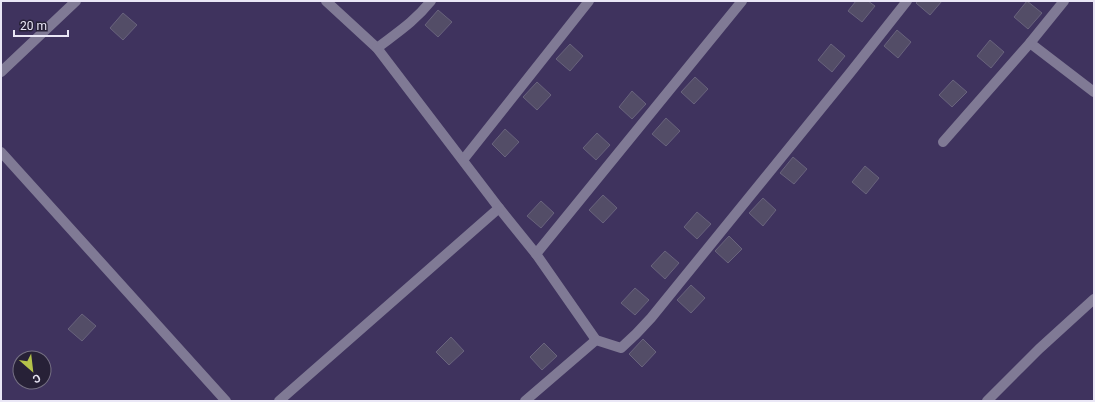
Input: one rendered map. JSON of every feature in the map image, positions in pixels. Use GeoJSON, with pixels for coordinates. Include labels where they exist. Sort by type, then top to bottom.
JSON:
{"type":"FeatureCollection","features":[{"type":"Feature","properties":{"kind":"street"},"geometry":{"type":"LineString","coordinates":[[1,72],[76,1]]}},
{"type":"Feature","properties":{"kind":"street"},"geometry":{"type":"LineString","coordinates":[[326,1],[377,48],[536,254],[596,340],[621,348],[636,334],[666,300],[907,1]]}},
{"type":"Feature","properties":{"kind":"street"},"geometry":{"type":"LineString","coordinates":[[377,48],[410,24],[432,1]]}},
{"type":"Feature","properties":{"kind":"street"},"geometry":{"type":"LineString","coordinates":[[463,160],[589,1]]}},
{"type":"Feature","properties":{"kind":"street"},"geometry":{"type":"LineString","coordinates":[[536,254],[742,1]]}},
{"type":"Feature","properties":{"kind":"street"},"geometry":{"type":"LineString","coordinates":[[943,142],[1030,43],[1064,1]]}},
{"type":"Feature","properties":{"kind":"street"},"geometry":{"type":"LineString","coordinates":[[1030,43],[1094,92]]}},
{"type":"Feature","properties":{"kind":"street"},"geometry":{"type":"LineString","coordinates":[[1,152],[226,401]]}},
{"type":"Feature","properties":{"kind":"street"},"geometry":{"type":"LineString","coordinates":[[279,401],[499,208]]}},
{"type":"Feature","properties":{"kind":"street"},"geometry":{"type":"LineString","coordinates":[[987,401],[1039,349],[1094,299]]}},
{"type":"Feature","properties":{"kind":"street"},"geometry":{"type":"LineString","coordinates":[[525,401],[596,340]]}},
{"type":"Feature","properties":{"kind":"shaded area"},"geometry":{"type":"Polygon","coordinates":[[[1,1],[1094,1],[1094,401],[1,401],[1,1]]]}},
{"type":"Feature","properties":{"kind":"building"},"geometry":{"type":"Polygon","coordinates":[[[856,1],[868,1],[875,6],[862,22],[848,11],[856,1]]]}},
{"type":"Feature","properties":{"kind":"building"},"geometry":{"type":"Polygon","coordinates":[[[918,1],[942,1],[930,15],[916,3],[918,1]]]}},
{"type":"Feature","properties":{"kind":"building"},"geometry":{"type":"Polygon","coordinates":[[[1027,1],[1042,13],[1028,29],[1014,17],[1027,1]]]}},
{"type":"Feature","properties":{"kind":"building"},"geometry":{"type":"Polygon","coordinates":[[[438,10],[452,22],[438,37],[425,25],[438,10]]]}},
{"type":"Feature","properties":{"kind":"building"},"geometry":{"type":"Polygon","coordinates":[[[123,13],[137,25],[123,40],[110,28],[123,13]]]}},
{"type":"Feature","properties":{"kind":"building"},"geometry":{"type":"Polygon","coordinates":[[[897,30],[911,42],[898,58],[884,46],[897,30]]]}},
{"type":"Feature","properties":{"kind":"building"},"geometry":{"type":"Polygon","coordinates":[[[990,40],[1004,52],[991,68],[977,56],[990,40]]]}},
{"type":"Feature","properties":{"kind":"building"},"geometry":{"type":"Polygon","coordinates":[[[570,44],[583,56],[570,71],[556,59],[570,44]]]}},
{"type":"Feature","properties":{"kind":"building"},"geometry":{"type":"Polygon","coordinates":[[[831,44],[845,56],[832,72],[818,60],[831,44]]]}},
{"type":"Feature","properties":{"kind":"building"},"geometry":{"type":"Polygon","coordinates":[[[695,77],[708,89],[694,104],[681,92],[695,77]]]}},
{"type":"Feature","properties":{"kind":"building"},"geometry":{"type":"Polygon","coordinates":[[[953,80],[967,92],[952,107],[939,95],[953,80]]]}},
{"type":"Feature","properties":{"kind":"building"},"geometry":{"type":"Polygon","coordinates":[[[537,82],[551,95],[537,110],[523,97],[537,82]]]}},
{"type":"Feature","properties":{"kind":"building"},"geometry":{"type":"Polygon","coordinates":[[[632,91],[646,104],[632,119],[619,107],[632,91]]]}},
{"type":"Feature","properties":{"kind":"building"},"geometry":{"type":"Polygon","coordinates":[[[666,118],[680,131],[666,146],[652,134],[666,118]]]}},
{"type":"Feature","properties":{"kind":"building"},"geometry":{"type":"Polygon","coordinates":[[[505,129],[519,142],[505,157],[492,144],[505,129]]]}},
{"type":"Feature","properties":{"kind":"building"},"geometry":{"type":"Polygon","coordinates":[[[597,133],[610,145],[596,160],[583,148],[597,133]]]}},
{"type":"Feature","properties":{"kind":"building"},"geometry":{"type":"Polygon","coordinates":[[[793,157],[807,169],[794,184],[780,173],[793,157]]]}},
{"type":"Feature","properties":{"kind":"building"},"geometry":{"type":"Polygon","coordinates":[[[865,166],[879,178],[866,194],[852,182],[865,166]]]}},
{"type":"Feature","properties":{"kind":"building"},"geometry":{"type":"Polygon","coordinates":[[[603,195],[617,208],[603,223],[589,210],[603,195]]]}},
{"type":"Feature","properties":{"kind":"building"},"geometry":{"type":"Polygon","coordinates":[[[763,198],[776,210],[763,226],[749,213],[763,198]]]}},
{"type":"Feature","properties":{"kind":"building"},"geometry":{"type":"Polygon","coordinates":[[[541,201],[554,213],[541,228],[527,216],[541,201]]]}},
{"type":"Feature","properties":{"kind":"building"},"geometry":{"type":"Polygon","coordinates":[[[697,212],[711,224],[697,239],[684,227],[697,212]]]}},
{"type":"Feature","properties":{"kind":"building"},"geometry":{"type":"Polygon","coordinates":[[[729,236],[742,249],[728,263],[715,251],[729,236]]]}},
{"type":"Feature","properties":{"kind":"building"},"geometry":{"type":"Polygon","coordinates":[[[665,251],[679,263],[665,279],[651,266],[665,251]]]}},
{"type":"Feature","properties":{"kind":"building"},"geometry":{"type":"Polygon","coordinates":[[[691,285],[705,298],[691,313],[677,300],[691,285]]]}},
{"type":"Feature","properties":{"kind":"building"},"geometry":{"type":"Polygon","coordinates":[[[635,288],[649,300],[635,315],[621,303],[635,288]]]}},
{"type":"Feature","properties":{"kind":"building"},"geometry":{"type":"Polygon","coordinates":[[[82,314],[96,326],[82,341],[68,329],[82,314]]]}},
{"type":"Feature","properties":{"kind":"building"},"geometry":{"type":"Polygon","coordinates":[[[451,337],[464,351],[449,365],[436,352],[451,337]]]}},
{"type":"Feature","properties":{"kind":"building"},"geometry":{"type":"Polygon","coordinates":[[[643,339],[656,352],[642,367],[629,354],[643,339]]]}},
{"type":"Feature","properties":{"kind":"building"},"geometry":{"type":"Polygon","coordinates":[[[544,343],[557,356],[542,370],[530,357],[544,343]]]}}]}
